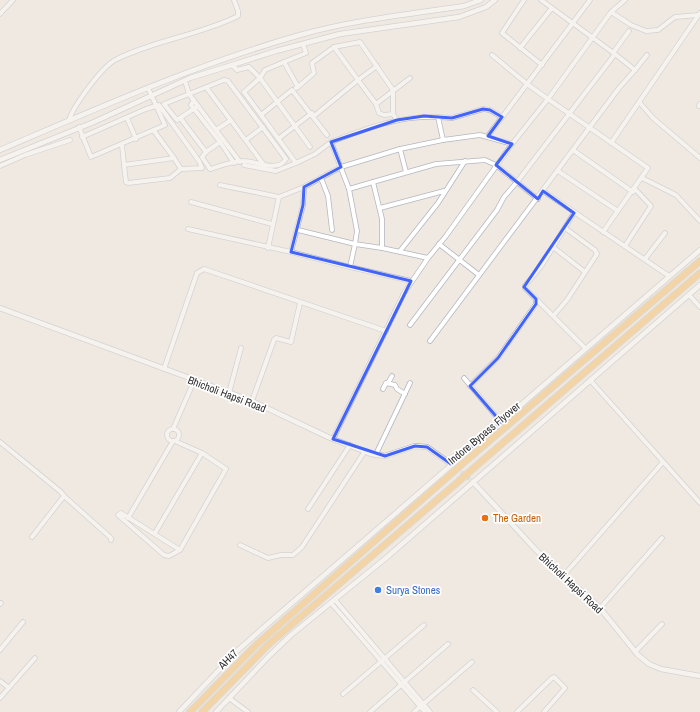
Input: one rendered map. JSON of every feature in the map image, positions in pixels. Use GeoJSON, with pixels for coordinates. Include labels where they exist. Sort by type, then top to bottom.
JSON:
{"type":"FeatureCollection","features":[{"type":"Feature","properties":{"kind":"highway","name":"Indore Bypass Flyover"},"geometry":{"type":"LineString","coordinates":[[284,621],[461,465],[700,261]]}},
{"type":"Feature","properties":{"kind":"highway","name":"Indore Bypass Flyover"},"geometry":{"type":"LineString","coordinates":[[202,712],[234,679],[286,630],[700,272]]}},
{"type":"Feature","properties":{"kind":"highway"},"geometry":{"type":"LineString","coordinates":[[280,613],[284,621]]}},
{"type":"Feature","properties":{"kind":"highway","name":"AH47"},"geometry":{"type":"LineString","coordinates":[[190,712],[230,670],[284,621]]}},
{"type":"Feature","properties":{"kind":"highway"},"geometry":{"type":"LineString","coordinates":[[286,630],[291,636]]}},
{"type":"Feature","properties":{"kind":"street"},"geometry":{"type":"LineString","coordinates":[[0,14],[13,0]]}},
{"type":"Feature","properties":{"kind":"street"},"geometry":{"type":"LineString","coordinates":[[69,120],[72,111],[82,94],[113,61],[238,16],[238,11],[234,0]]}},
{"type":"Feature","properties":{"kind":"street"},"geometry":{"type":"LineString","coordinates":[[0,150],[193,69],[300,35],[324,29],[464,6],[481,0]]}},
{"type":"Feature","properties":{"kind":"street"},"geometry":{"type":"LineString","coordinates":[[0,160],[185,81],[232,65],[340,34],[459,17],[481,9],[495,0]]}},
{"type":"Feature","properties":{"kind":"street"},"geometry":{"type":"LineString","coordinates":[[524,0],[501,30],[502,35],[542,65]]}},
{"type":"Feature","properties":{"kind":"street"},"geometry":{"type":"LineString","coordinates":[[541,0],[551,9],[635,70]]}},
{"type":"Feature","properties":{"kind":"street"},"geometry":{"type":"LineString","coordinates":[[488,136],[590,0]]}},
{"type":"Feature","properties":{"kind":"street"},"geometry":{"type":"LineString","coordinates":[[333,439],[411,281],[496,165],[548,99],[611,12],[625,0]]}},
{"type":"Feature","properties":{"kind":"street"},"geometry":{"type":"LineString","coordinates":[[520,48],[551,9]]}},
{"type":"Feature","properties":{"kind":"street"},"geometry":{"type":"LineString","coordinates":[[611,12],[631,25],[646,31],[658,30],[675,17],[699,14]]}},
{"type":"Feature","properties":{"kind":"street"},"geometry":{"type":"LineString","coordinates":[[611,142],[640,102],[699,14]]}},
{"type":"Feature","properties":{"kind":"street"},"geometry":{"type":"LineString","coordinates":[[410,325],[497,210],[504,197],[570,114],[629,32]]}},
{"type":"Feature","properties":{"kind":"street"},"geometry":{"type":"LineString","coordinates":[[261,115],[314,73],[312,63],[334,47],[360,42],[393,90],[393,114],[397,120]]}},
{"type":"Feature","properties":{"kind":"street"},"geometry":{"type":"LineString","coordinates":[[296,163],[244,92],[260,78],[265,70],[306,52],[303,44]]}},
{"type":"Feature","properties":{"kind":"street"},"geometry":{"type":"LineString","coordinates":[[334,47],[376,104],[379,113],[384,115],[393,114]]}},
{"type":"Feature","properties":{"kind":"street"},"geometry":{"type":"LineString","coordinates":[[492,55],[527,84],[648,168],[634,191],[603,232]]}},
{"type":"Feature","properties":{"kind":"street"},"geometry":{"type":"LineString","coordinates":[[430,341],[646,55]]}},
{"type":"Feature","properties":{"kind":"street"},"geometry":{"type":"LineString","coordinates":[[284,62],[298,86]]}},
{"type":"Feature","properties":{"kind":"street"},"geometry":{"type":"LineString","coordinates":[[232,65],[238,70],[249,67],[260,78],[310,147]]}},
{"type":"Feature","properties":{"kind":"street"},"geometry":{"type":"LineString","coordinates":[[278,138],[313,115],[377,66]]}},
{"type":"Feature","properties":{"kind":"street"},"geometry":{"type":"LineString","coordinates":[[376,104],[410,78]]}},
{"type":"Feature","properties":{"kind":"street"},"geometry":{"type":"LineString","coordinates":[[198,106],[181,119],[175,120],[164,104],[224,80],[228,81],[286,159],[283,163],[275,166],[234,162],[210,168],[202,157],[206,152],[220,142]]}},
{"type":"Feature","properties":{"kind":"street"},"geometry":{"type":"LineString","coordinates":[[185,81],[189,94],[240,162]]}},
{"type":"Feature","properties":{"kind":"street"},"geometry":{"type":"LineString","coordinates":[[206,87],[264,165]]}},
{"type":"Feature","properties":{"kind":"street"},"geometry":{"type":"LineString","coordinates":[[79,127],[91,157],[136,139],[165,125],[148,88]]}},
{"type":"Feature","properties":{"kind":"street"},"geometry":{"type":"LineString","coordinates":[[292,90],[313,115],[327,135]]}},
{"type":"Feature","properties":{"kind":"street"},"geometry":{"type":"LineString","coordinates":[[194,100],[191,105],[234,162]]}},
{"type":"Feature","properties":{"kind":"street"},"geometry":{"type":"LineString","coordinates":[[640,102],[653,118],[700,158]]}},
{"type":"Feature","properties":{"kind":"street"},"geometry":{"type":"LineString","coordinates":[[82,137],[146,109],[159,105],[202,165],[201,169],[181,169],[170,178],[127,183],[122,145]]}},
{"type":"Feature","properties":{"kind":"street"},"geometry":{"type":"LineString","coordinates":[[244,165],[276,171],[314,154],[330,142],[368,128],[397,120],[424,116],[452,118],[483,109],[490,110],[502,117]]}},
{"type":"Feature","properties":{"kind":"street"},"geometry":{"type":"LineString","coordinates":[[438,117],[443,140]]}},
{"type":"Feature","properties":{"kind":"street"},"geometry":{"type":"LineString","coordinates":[[127,118],[136,139]]}},
{"type":"Feature","properties":{"kind":"street"},"geometry":{"type":"LineString","coordinates":[[181,119],[206,152]]}},
{"type":"Feature","properties":{"kind":"street"},"geometry":{"type":"LineString","coordinates":[[216,130],[231,120]]}},
{"type":"Feature","properties":{"kind":"street"},"geometry":{"type":"LineString","coordinates":[[246,140],[263,127]]}},
{"type":"Feature","properties":{"kind":"street"},"geometry":{"type":"LineString","coordinates":[[154,131],[181,169]]}},
{"type":"Feature","properties":{"kind":"street"},"geometry":{"type":"LineString","coordinates":[[220,185],[279,197],[304,187],[340,167],[400,149],[474,135],[488,136],[512,144]]}},
{"type":"Feature","properties":{"kind":"street"},"geometry":{"type":"LineString","coordinates":[[0,166],[25,155],[70,140]]}},
{"type":"Feature","properties":{"kind":"street"},"geometry":{"type":"LineString","coordinates":[[330,142],[349,188],[357,231],[350,268]]}},
{"type":"Feature","properties":{"kind":"street"},"geometry":{"type":"LineString","coordinates":[[400,149],[406,172]]}},
{"type":"Feature","properties":{"kind":"street"},"geometry":{"type":"LineString","coordinates":[[574,150],[634,191],[651,206],[625,246]]}},
{"type":"Feature","properties":{"kind":"street"},"geometry":{"type":"LineString","coordinates":[[124,165],[174,158]]}},
{"type":"Feature","properties":{"kind":"street"},"geometry":{"type":"LineString","coordinates":[[349,188],[436,164],[485,160],[496,165],[538,198]]}},
{"type":"Feature","properties":{"kind":"street"},"geometry":{"type":"LineString","coordinates":[[400,251],[438,203],[444,191],[465,161]]}},
{"type":"Feature","properties":{"kind":"street"},"geometry":{"type":"LineString","coordinates":[[558,171],[618,211]]}},
{"type":"Feature","properties":{"kind":"street"},"geometry":{"type":"LineString","coordinates":[[321,178],[328,196],[332,230]]}},
{"type":"Feature","properties":{"kind":"street"},"geometry":{"type":"LineString","coordinates":[[642,178],[676,195],[700,221]]}},
{"type":"Feature","properties":{"kind":"street"},"geometry":{"type":"LineString","coordinates":[[373,182],[384,230],[382,248]]}},
{"type":"Feature","properties":{"kind":"street"},"geometry":{"type":"LineString","coordinates":[[291,252],[298,230],[303,205],[304,187]]}},
{"type":"Feature","properties":{"kind":"street"},"geometry":{"type":"LineString","coordinates":[[380,208],[444,191]]}},
{"type":"Feature","properties":{"kind":"street"},"geometry":{"type":"LineString","coordinates":[[544,191],[574,213],[669,276]]}},
{"type":"Feature","properties":{"kind":"street"},"geometry":{"type":"LineString","coordinates":[[268,248],[279,197]]}},
{"type":"Feature","properties":{"kind":"street"},"geometry":{"type":"LineString","coordinates":[[191,202],[272,224]]}},
{"type":"Feature","properties":{"kind":"street"},"geometry":{"type":"LineString","coordinates":[[574,213],[553,247],[524,288],[554,315],[585,348]]}},
{"type":"Feature","properties":{"kind":"street"},"geometry":{"type":"LineString","coordinates":[[554,315],[567,300],[597,252],[565,228]]}},
{"type":"Feature","properties":{"kind":"street"},"geometry":{"type":"LineString","coordinates":[[188,229],[411,281]]}},
{"type":"Feature","properties":{"kind":"street"},"geometry":{"type":"LineString","coordinates":[[298,230],[355,244],[400,251],[428,258]]}},
{"type":"Feature","properties":{"kind":"street"},"geometry":{"type":"LineString","coordinates":[[645,259],[666,233]]}},
{"type":"Feature","properties":{"kind":"street"},"geometry":{"type":"LineString","coordinates":[[439,244],[479,275]]}},
{"type":"Feature","properties":{"kind":"street"},"geometry":{"type":"LineString","coordinates":[[553,247],[585,272]]}},
{"type":"Feature","properties":{"kind":"street"},"geometry":{"type":"LineString","coordinates":[[179,712],[236,651],[700,250]]}},
{"type":"Feature","properties":{"kind":"street"},"geometry":{"type":"LineString","coordinates":[[164,369],[197,273],[200,269],[204,269],[386,331]]}},
{"type":"Feature","properties":{"kind":"street"},"geometry":{"type":"LineString","coordinates":[[216,712],[291,636],[473,482],[700,285]]}},
{"type":"Feature","properties":{"kind":"street"},"geometry":{"type":"LineString","coordinates":[[689,295],[700,307]]}},
{"type":"Feature","properties":{"kind":"street"},"geometry":{"type":"LineString","coordinates":[[470,386],[498,358],[536,304],[536,299]]}},
{"type":"Feature","properties":{"kind":"street"},"geometry":{"type":"LineString","coordinates":[[252,401],[274,340],[276,338],[291,342],[300,302]]}},
{"type":"Feature","properties":{"kind":"street","name":"Bhicholi Hapsi Road"},"geometry":{"type":"LineString","coordinates":[[0,308],[194,381],[252,401],[350,446],[385,456],[396,454],[415,446],[427,447],[451,464]]}},
{"type":"Feature","properties":{"kind":"street"},"geometry":{"type":"LineString","coordinates":[[229,393],[242,348]]}},
{"type":"Feature","properties":{"kind":"street"},"geometry":{"type":"LineString","coordinates":[[383,389],[388,384],[392,376]]}},
{"type":"Feature","properties":{"kind":"street"},"geometry":{"type":"LineString","coordinates":[[464,378],[501,422]]}},
{"type":"Feature","properties":{"kind":"street"},"geometry":{"type":"LineString","coordinates":[[590,380],[700,502]]}},
{"type":"Feature","properties":{"kind":"street"},"geometry":{"type":"LineString","coordinates":[[180,550],[155,533],[121,514],[118,515],[164,554],[169,556],[180,550],[226,472],[225,467],[202,453],[168,438],[168,431],[173,429],[194,381]]}},
{"type":"Feature","properties":{"kind":"street"},"geometry":{"type":"LineString","coordinates":[[376,454],[410,383]]}},
{"type":"Feature","properties":{"kind":"street"},"geometry":{"type":"LineString","coordinates":[[388,384],[394,385],[405,394]]}},
{"type":"Feature","properties":{"kind":"street"},"geometry":{"type":"LineString","coordinates":[[128,518],[179,435],[178,431],[173,429]]}},
{"type":"Feature","properties":{"kind":"street"},"geometry":{"type":"LineString","coordinates":[[0,442],[103,529],[112,538],[111,540]]}},
{"type":"Feature","properties":{"kind":"street"},"geometry":{"type":"LineString","coordinates":[[308,510],[350,446]]}},
{"type":"Feature","properties":{"kind":"street"},"geometry":{"type":"LineString","coordinates":[[240,545],[268,558],[281,555],[294,556],[302,547],[366,451]]}},
{"type":"Feature","properties":{"kind":"street"},"geometry":{"type":"LineString","coordinates":[[155,533],[202,453]]}},
{"type":"Feature","properties":{"kind":"street"},"geometry":{"type":"LineString","coordinates":[[564,575],[663,462]]}},
{"type":"Feature","properties":{"kind":"street","name":"Bhicholi Hapsi Road"},"geometry":{"type":"LineString","coordinates":[[473,482],[536,550],[600,608],[635,652],[649,664],[661,669],[700,676]]}},
{"type":"Feature","properties":{"kind":"street"},"geometry":{"type":"LineString","coordinates":[[32,537],[64,496]]}},
{"type":"Feature","properties":{"kind":"street"},"geometry":{"type":"LineString","coordinates":[[600,608],[662,538]]}},
{"type":"Feature","properties":{"kind":"street"},"geometry":{"type":"LineString","coordinates":[[333,602],[422,705],[430,712]]}},
{"type":"Feature","properties":{"kind":"street"},"geometry":{"type":"LineString","coordinates":[[0,650],[23,622]]}},
{"type":"Feature","properties":{"kind":"street"},"geometry":{"type":"LineString","coordinates":[[343,694],[424,624]]}},
{"type":"Feature","properties":{"kind":"street"},"geometry":{"type":"LineString","coordinates":[[635,652],[662,624]]}},
{"type":"Feature","properties":{"kind":"street"},"geometry":{"type":"LineString","coordinates":[[370,712],[404,684],[448,644]]}},
{"type":"Feature","properties":{"kind":"street"},"geometry":{"type":"LineString","coordinates":[[0,698],[35,658]]}},
{"type":"Feature","properties":{"kind":"street"},"geometry":{"type":"LineString","coordinates":[[414,712],[472,662]]}},
{"type":"Feature","properties":{"kind":"street"},"geometry":{"type":"LineString","coordinates":[[517,712],[554,678],[565,688],[544,712]]}},
{"type":"Feature","properties":{"kind":"street"},"geometry":{"type":"LineString","coordinates":[[0,680],[9,688]]}},
{"type":"Feature","properties":{"kind":"street"},"geometry":{"type":"LineString","coordinates":[[473,690],[497,712]]}},
{"type":"Feature","properties":{"kind":"street"},"geometry":{"type":"LineString","coordinates":[[229,698],[248,712]]}},
{"type":"Feature","properties":{"kind":"street"},"geometry":{"type":"LineString","coordinates":[[422,705],[425,712]]}},
{"type":"Feature","properties":{"kind":"highlighted area"},"geometry":{"type":"Polygon","coordinates":[[[483,109],[490,110],[502,117],[488,136],[512,144],[496,165],[538,199],[543,191],[574,213],[524,287],[536,299],[536,304],[498,358],[470,386],[501,422],[451,464],[427,447],[415,446],[385,456],[333,439],[411,281],[291,252],[303,205],[304,187],[341,167],[331,142],[397,120],[424,116],[452,118],[483,109]]]}},
{"type":"Feature","properties":{"kind":"tunnel"},"geometry":{"type":"LineString","coordinates":[[451,464],[473,482]]}},
{"type":"Feature","properties":{"kind":"place","name":"The Garden"},"geometry":{"type":"Point","coordinates":[485,518]}},
{"type":"Feature","properties":{"kind":"place","name":"Surya Stones"},"geometry":{"type":"Point","coordinates":[378,590]}}]}
